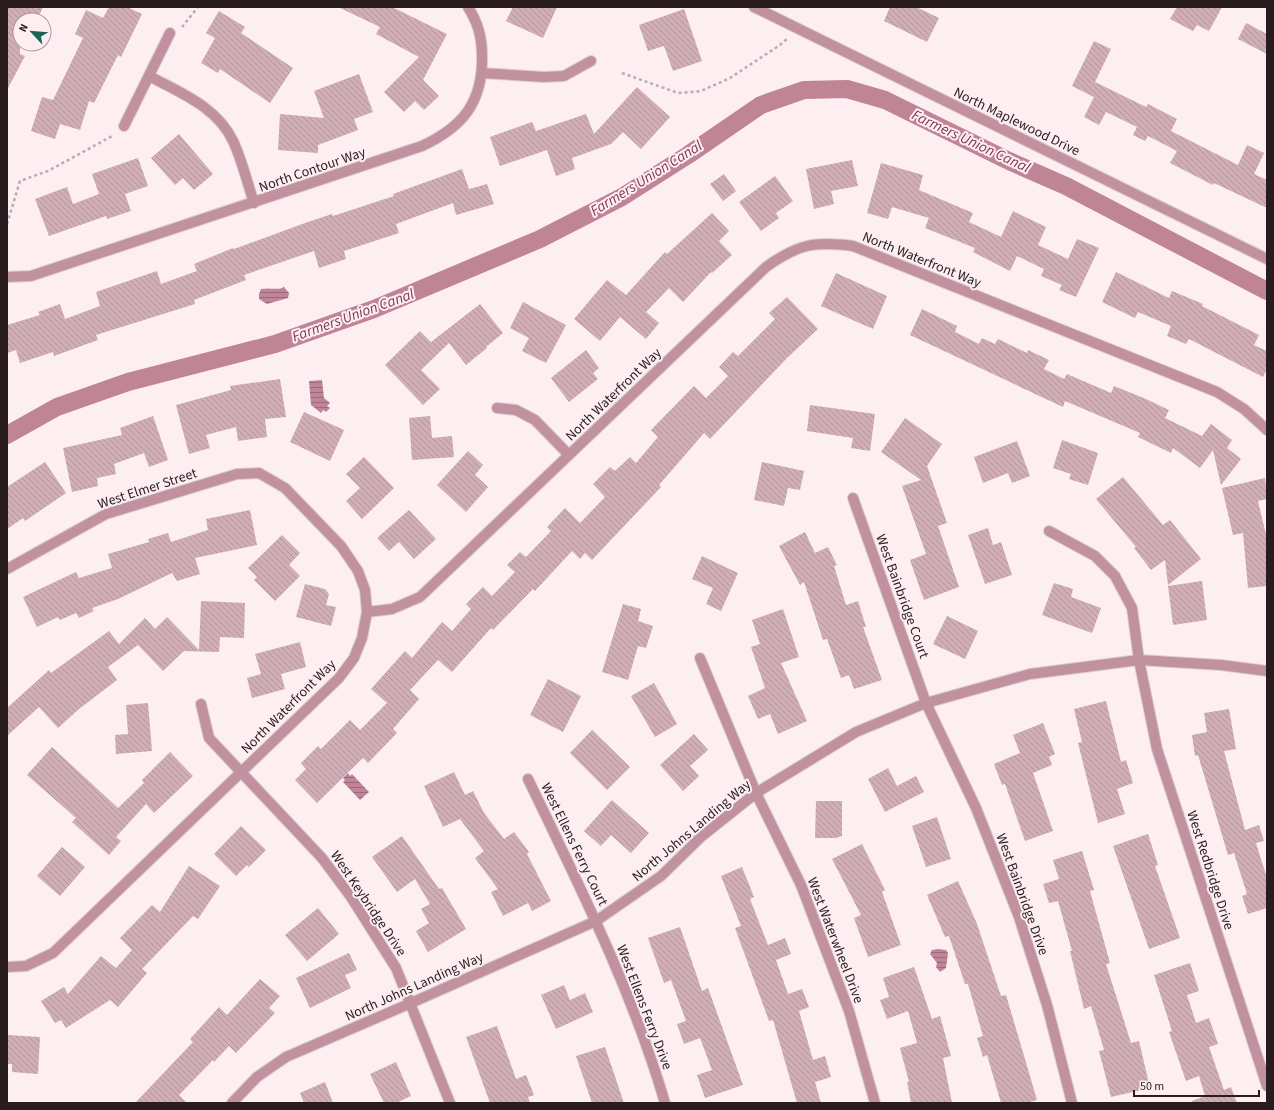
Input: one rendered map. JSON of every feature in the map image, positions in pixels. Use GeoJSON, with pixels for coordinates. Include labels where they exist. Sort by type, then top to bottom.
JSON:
{"type":"FeatureCollection","features":[{"type":"Feature","properties":{"kind":"street","name":"North Contour Way"},"geometry":{"type":"LineString","coordinates":[[7,278],[31,276],[254,203],[422,146],[440,138],[455,126],[468,112],[478,94],[482,73],[482,36],[475,18],[468,7]]}},
{"type":"Feature","properties":{"kind":"street","name":"North Maplewood Drive"},"geometry":{"type":"LineString","coordinates":[[754,7],[1267,259]]}},
{"type":"Feature","properties":{"kind":"street"},"geometry":{"type":"LineString","coordinates":[[124,126],[174,31]]}},
{"type":"Feature","properties":{"kind":"street"},"geometry":{"type":"LineString","coordinates":[[482,73],[544,77],[564,76],[591,61]]}},
{"type":"Feature","properties":{"kind":"street"},"geometry":{"type":"LineString","coordinates":[[149,76],[193,99],[210,110],[223,124],[233,141],[254,203]]}},
{"type":"Feature","properties":{"kind":"street","name":"North Waterfront Way"},"geometry":{"type":"LineString","coordinates":[[7,967],[26,966],[53,953],[339,678],[354,658],[362,638],[367,612],[392,609],[420,597],[766,267],[788,252],[813,244],[833,243],[853,246],[1217,392],[1244,410],[1267,430]]}},
{"type":"Feature","properties":{"kind":"street","name":"North Waterfront Way"},"geometry":{"type":"LineString","coordinates":[[497,408],[516,410],[535,420],[569,455]]}},
{"type":"Feature","properties":{"kind":"street","name":"West Elmer Street"},"geometry":{"type":"LineString","coordinates":[[7,569],[106,514],[237,474],[259,473],[285,488],[342,546],[358,571],[365,590],[367,612]]}},
{"type":"Feature","properties":{"kind":"street","name":"West Bainbridge Court"},"geometry":{"type":"LineString","coordinates":[[853,498],[926,703]]}},
{"type":"Feature","properties":{"kind":"street","name":"West Redbridge Drive"},"geometry":{"type":"LineString","coordinates":[[1048,531],[1095,556],[1115,576],[1132,608],[1139,660],[1157,749],[1267,1086]]}},
{"type":"Feature","properties":{"kind":"street","name":"West Waterwheel Drive"},"geometry":{"type":"LineString","coordinates":[[700,658],[756,792],[807,900],[849,1011],[875,1103]]}},
{"type":"Feature","properties":{"kind":"street","name":"North Johns Landing Way"},"geometry":{"type":"LineString","coordinates":[[232,1103],[243,1099],[257,1077],[286,1057],[596,922],[661,876],[702,836],[756,792],[856,732],[926,703],[1030,674],[1139,660],[1221,665],[1267,670]]}},
{"type":"Feature","properties":{"kind":"street","name":"West Bainbridge Drive"},"geometry":{"type":"LineString","coordinates":[[926,703],[976,808],[1018,917],[1047,1005],[1072,1103]]}},
{"type":"Feature","properties":{"kind":"street","name":"West Keybridge Drive"},"geometry":{"type":"LineString","coordinates":[[202,704],[209,738],[240,773],[325,862],[351,897],[396,968],[450,1103]]}},
{"type":"Feature","properties":{"kind":"street","name":"West Ellens Ferry Court"},"geometry":{"type":"LineString","coordinates":[[528,779],[596,922]]}},
{"type":"Feature","properties":{"kind":"street","name":"West Ellens Ferry Drive"},"geometry":{"type":"LineString","coordinates":[[596,922],[653,1064],[665,1103]]}},
{"type":"Feature","properties":{"kind":"path"},"geometry":{"type":"LineString","coordinates":[[174,31],[198,7]]}},
{"type":"Feature","properties":{"kind":"path"},"geometry":{"type":"LineString","coordinates":[[622,73],[678,93],[700,91],[730,78],[780,45],[788,38]]}},
{"type":"Feature","properties":{"kind":"path"},"geometry":{"type":"LineString","coordinates":[[7,224],[14,195],[20,181],[48,171],[115,135]]}},
{"type":"Feature","properties":{"kind":"shaded area"},"geometry":{"type":"Polygon","coordinates":[[[284,287],[289,293],[288,298],[267,304],[259,299],[261,289],[279,289],[284,287]]]}},
{"type":"Feature","properties":{"kind":"shaded area"},"geometry":{"type":"Polygon","coordinates":[[[322,380],[324,398],[330,403],[327,406],[330,408],[326,412],[323,410],[321,413],[311,405],[309,381],[322,380]]]}},
{"type":"Feature","properties":{"kind":"shaded area"},"geometry":{"type":"Polygon","coordinates":[[[348,773],[350,776],[352,774],[369,792],[360,800],[343,782],[345,780],[343,778],[348,773]]]}},
{"type":"Feature","properties":{"kind":"shaded area"},"geometry":{"type":"Polygon","coordinates":[[[932,950],[946,950],[948,953],[946,968],[940,972],[936,967],[937,963],[930,954],[932,950]]]}},
{"type":"Feature","properties":{"kind":"building"},"geometry":{"type":"Polygon","coordinates":[[[7,7],[43,7],[41,12],[12,12],[12,52],[20,52],[20,54],[25,56],[7,90],[7,7]]]}},
{"type":"Feature","properties":{"kind":"building"},"geometry":{"type":"Polygon","coordinates":[[[109,7],[127,7],[142,14],[121,57],[118,55],[94,103],[89,101],[80,130],[60,124],[55,139],[31,131],[42,97],[53,100],[83,38],[75,34],[86,10],[103,18],[109,7]]]}},
{"type":"Feature","properties":{"kind":"building"},"geometry":{"type":"Polygon","coordinates":[[[338,7],[392,7],[447,34],[423,80],[439,96],[424,110],[415,101],[404,112],[384,92],[419,57],[376,34],[380,27],[338,7]]]}},
{"type":"Feature","properties":{"kind":"building"},"geometry":{"type":"Polygon","coordinates":[[[513,7],[557,7],[543,38],[506,21],[513,7]]]}},
{"type":"Feature","properties":{"kind":"building"},"geometry":{"type":"Polygon","coordinates":[[[890,7],[916,7],[939,18],[927,42],[884,21],[890,7]]]}},
{"type":"Feature","properties":{"kind":"building"},"geometry":{"type":"Polygon","coordinates":[[[1177,7],[1222,7],[1209,31],[1197,25],[1193,31],[1170,19],[1177,7]]]}},
{"type":"Feature","properties":{"kind":"building"},"geometry":{"type":"Polygon","coordinates":[[[684,9],[702,61],[673,71],[664,46],[648,51],[639,25],[684,9]]]}},
{"type":"Feature","properties":{"kind":"building"},"geometry":{"type":"Polygon","coordinates":[[[219,11],[245,27],[241,33],[293,68],[270,103],[220,69],[218,73],[201,63],[215,38],[206,33],[219,11]]]}},
{"type":"Feature","properties":{"kind":"building"},"geometry":{"type":"Polygon","coordinates":[[[1246,23],[1267,34],[1267,54],[1238,39],[1246,23]]]}},
{"type":"Feature","properties":{"kind":"building"},"geometry":{"type":"Polygon","coordinates":[[[1094,41],[1111,49],[1095,82],[1146,107],[1148,104],[1177,119],[1171,131],[1238,165],[1247,145],[1264,153],[1254,174],[1267,180],[1267,208],[1214,183],[1213,185],[1170,163],[1177,151],[1148,136],[1145,141],[1133,135],[1137,127],[1106,112],[1099,125],[1084,117],[1094,97],[1072,86],[1094,41]]]}},
{"type":"Feature","properties":{"kind":"building"},"geometry":{"type":"Polygon","coordinates":[[[359,74],[373,112],[354,119],[358,130],[318,145],[318,153],[278,150],[280,114],[324,118],[314,91],[359,74]]]}},
{"type":"Feature","properties":{"kind":"building"},"geometry":{"type":"Polygon","coordinates":[[[637,87],[670,117],[641,149],[623,132],[611,144],[572,158],[575,169],[556,176],[547,150],[500,166],[490,137],[532,122],[536,131],[586,114],[594,134],[637,87]]]}},
{"type":"Feature","properties":{"kind":"building"},"geometry":{"type":"Polygon","coordinates":[[[179,134],[213,174],[194,190],[183,178],[175,185],[151,158],[179,134]]]}},
{"type":"Feature","properties":{"kind":"building"},"geometry":{"type":"Polygon","coordinates":[[[138,158],[148,186],[125,194],[131,211],[107,219],[106,216],[49,236],[35,199],[67,187],[73,204],[99,194],[92,174],[138,158]]]}},
{"type":"Feature","properties":{"kind":"building"},"geometry":{"type":"Polygon","coordinates":[[[852,160],[858,186],[831,191],[834,204],[814,209],[806,169],[852,160]]]}},
{"type":"Feature","properties":{"kind":"building"},"geometry":{"type":"Polygon","coordinates":[[[881,163],[923,175],[919,190],[973,213],[969,222],[1001,237],[1013,211],[1046,227],[1038,245],[1068,259],[1077,239],[1099,248],[1076,297],[1059,290],[1062,285],[1041,276],[1044,269],[1017,256],[1010,271],[973,252],[975,248],[925,228],[929,218],[892,207],[888,219],[867,213],[881,163]]]}},
{"type":"Feature","properties":{"kind":"building"},"geometry":{"type":"Polygon","coordinates":[[[462,169],[469,189],[487,184],[494,204],[456,215],[453,203],[396,224],[399,233],[344,251],[346,259],[319,268],[314,251],[244,275],[246,280],[194,300],[195,304],[96,335],[98,340],[54,356],[53,352],[20,363],[16,350],[7,353],[7,325],[40,315],[38,312],[60,304],[65,319],[100,306],[96,292],[157,271],[161,284],[197,271],[194,264],[233,248],[234,249],[332,214],[333,216],[394,196],[393,194],[462,169]]]}},
{"type":"Feature","properties":{"kind":"building"},"geometry":{"type":"Polygon","coordinates":[[[724,174],[736,191],[723,201],[710,184],[724,174]]]}},
{"type":"Feature","properties":{"kind":"building"},"geometry":{"type":"Polygon","coordinates":[[[775,176],[793,201],[776,213],[779,218],[761,231],[739,202],[775,176]]]}},
{"type":"Feature","properties":{"kind":"building"},"geometry":{"type":"Polygon","coordinates":[[[712,213],[729,231],[719,241],[732,255],[712,273],[711,272],[683,302],[669,288],[646,312],[659,323],[646,339],[620,317],[600,341],[574,319],[607,280],[626,295],[665,252],[667,254],[712,213]]]}},
{"type":"Feature","properties":{"kind":"building"},"geometry":{"type":"Polygon","coordinates":[[[1116,272],[1169,298],[1172,291],[1203,304],[1202,306],[1259,335],[1254,345],[1267,351],[1267,369],[1263,377],[1189,339],[1186,344],[1167,336],[1171,326],[1138,312],[1135,318],[1102,302],[1116,272]]]}},
{"type":"Feature","properties":{"kind":"building"},"geometry":{"type":"Polygon","coordinates":[[[836,273],[887,296],[873,329],[821,306],[836,273]]]}},
{"type":"Feature","properties":{"kind":"building"},"geometry":{"type":"Polygon","coordinates":[[[787,297],[818,329],[787,358],[710,439],[704,433],[659,485],[661,487],[592,560],[585,553],[580,559],[572,551],[535,591],[533,589],[493,630],[491,628],[452,672],[438,660],[410,690],[419,699],[393,729],[397,733],[368,763],[363,758],[317,803],[295,780],[306,769],[301,763],[318,746],[321,749],[350,720],[360,730],[387,703],[371,689],[405,651],[412,658],[442,622],[452,631],[471,609],[466,604],[483,587],[492,596],[515,572],[507,565],[520,552],[526,557],[551,531],[547,527],[565,508],[580,523],[605,497],[593,484],[610,467],[615,471],[630,457],[636,463],[658,437],[651,430],[694,386],[706,398],[728,376],[719,367],[733,352],[738,356],[775,319],[769,313],[787,297]]]}},
{"type":"Feature","properties":{"kind":"building"},"geometry":{"type":"Polygon","coordinates":[[[523,302],[566,325],[546,363],[522,351],[529,338],[510,328],[523,302]]]}},
{"type":"Feature","properties":{"kind":"building"},"geometry":{"type":"Polygon","coordinates":[[[480,304],[503,333],[466,365],[449,343],[421,370],[440,389],[423,405],[385,365],[420,331],[431,342],[480,304]]]}},
{"type":"Feature","properties":{"kind":"building"},"geometry":{"type":"Polygon","coordinates":[[[922,309],[957,326],[955,332],[979,344],[982,338],[995,344],[998,339],[1027,353],[1028,350],[1049,360],[1044,369],[1064,379],[1067,374],[1111,393],[1114,386],[1146,399],[1169,410],[1165,418],[1202,436],[1211,424],[1232,440],[1227,448],[1241,459],[1221,485],[1213,450],[1200,468],[1173,448],[1171,453],[1138,437],[1140,433],[1065,401],[1063,407],[910,335],[922,309]]]}},
{"type":"Feature","properties":{"kind":"building"},"geometry":{"type":"Polygon","coordinates":[[[586,350],[599,368],[593,373],[598,379],[569,402],[551,378],[586,350]]]}},
{"type":"Feature","properties":{"kind":"building"},"geometry":{"type":"Polygon","coordinates":[[[280,379],[286,417],[265,419],[267,437],[238,441],[236,427],[206,435],[210,448],[189,454],[176,405],[231,390],[230,386],[280,379]]]}},
{"type":"Feature","properties":{"kind":"building"},"geometry":{"type":"Polygon","coordinates":[[[810,405],[875,414],[870,451],[851,448],[853,438],[807,431],[810,405]]]}},
{"type":"Feature","properties":{"kind":"building"},"geometry":{"type":"Polygon","coordinates":[[[304,412],[344,430],[330,461],[290,442],[304,412]]]}},
{"type":"Feature","properties":{"kind":"building"},"geometry":{"type":"Polygon","coordinates":[[[153,416],[168,460],[149,467],[144,453],[114,464],[116,474],[97,478],[98,486],[72,492],[63,448],[122,435],[120,428],[153,416]]]}},
{"type":"Feature","properties":{"kind":"building"},"geometry":{"type":"Polygon","coordinates":[[[430,416],[432,438],[452,436],[454,457],[412,460],[409,418],[430,416]]]}},
{"type":"Feature","properties":{"kind":"building"},"geometry":{"type":"Polygon","coordinates":[[[905,418],[942,444],[927,466],[947,523],[938,526],[959,587],[924,600],[910,560],[926,554],[902,486],[921,480],[881,452],[905,418]]]}},
{"type":"Feature","properties":{"kind":"building"},"geometry":{"type":"Polygon","coordinates":[[[1062,440],[1098,453],[1088,485],[1069,479],[1071,474],[1053,468],[1062,440]]]}},
{"type":"Feature","properties":{"kind":"building"},"geometry":{"type":"Polygon","coordinates":[[[1017,441],[1030,476],[1012,483],[1008,473],[983,483],[974,457],[1017,441]]]}},
{"type":"Feature","properties":{"kind":"building"},"geometry":{"type":"Polygon","coordinates":[[[468,451],[483,465],[475,475],[488,487],[466,512],[437,485],[468,451]]]}},
{"type":"Feature","properties":{"kind":"building"},"geometry":{"type":"Polygon","coordinates":[[[364,457],[394,488],[362,519],[346,501],[360,488],[346,474],[364,457]]]}},
{"type":"Feature","properties":{"kind":"building"},"geometry":{"type":"Polygon","coordinates":[[[45,462],[66,493],[25,521],[23,518],[7,529],[7,487],[45,462]]]}},
{"type":"Feature","properties":{"kind":"building"},"geometry":{"type":"Polygon","coordinates":[[[762,462],[804,471],[800,490],[788,488],[784,506],[754,500],[762,462]]]}},
{"type":"Feature","properties":{"kind":"building"},"geometry":{"type":"Polygon","coordinates":[[[1123,477],[1163,525],[1170,520],[1201,559],[1168,585],[1165,560],[1151,570],[1134,548],[1136,547],[1096,499],[1123,477]]]}},
{"type":"Feature","properties":{"kind":"building"},"geometry":{"type":"Polygon","coordinates":[[[1265,478],[1267,499],[1258,501],[1267,539],[1267,586],[1248,588],[1243,533],[1233,535],[1222,488],[1265,478]]]}},
{"type":"Feature","properties":{"kind":"building"},"geometry":{"type":"Polygon","coordinates":[[[250,510],[257,545],[195,558],[200,574],[177,581],[172,573],[118,599],[92,608],[94,611],[79,618],[76,613],[60,620],[58,617],[37,627],[23,597],[76,572],[79,578],[112,568],[108,554],[149,542],[148,539],[168,533],[171,542],[208,530],[206,519],[250,510]]]}},
{"type":"Feature","properties":{"kind":"building"},"geometry":{"type":"Polygon","coordinates":[[[409,510],[436,539],[414,559],[399,542],[389,551],[377,538],[409,510]]]}},
{"type":"Feature","properties":{"kind":"building"},"geometry":{"type":"Polygon","coordinates":[[[988,528],[993,545],[1001,542],[1012,575],[985,584],[968,535],[988,528]]]}},
{"type":"Feature","properties":{"kind":"building"},"geometry":{"type":"Polygon","coordinates":[[[805,532],[815,553],[828,547],[837,565],[834,566],[846,605],[858,601],[866,627],[863,627],[882,680],[854,689],[849,675],[841,678],[827,639],[823,640],[804,582],[800,585],[779,546],[805,532]]]}},
{"type":"Feature","properties":{"kind":"building"},"geometry":{"type":"Polygon","coordinates":[[[282,535],[300,553],[289,565],[300,576],[275,601],[254,580],[257,577],[248,568],[282,535]]]}},
{"type":"Feature","properties":{"kind":"building"},"geometry":{"type":"Polygon","coordinates":[[[702,556],[738,573],[721,611],[706,604],[713,588],[692,579],[702,556]]]}},
{"type":"Feature","properties":{"kind":"building"},"geometry":{"type":"Polygon","coordinates":[[[1202,581],[1207,620],[1173,625],[1168,586],[1202,581]]]}},
{"type":"Feature","properties":{"kind":"building"},"geometry":{"type":"Polygon","coordinates":[[[1054,583],[1073,589],[1071,597],[1101,608],[1092,633],[1042,615],[1054,583]]]}},
{"type":"Feature","properties":{"kind":"building"},"geometry":{"type":"Polygon","coordinates":[[[305,584],[325,589],[329,594],[326,605],[336,607],[331,626],[296,617],[305,584]]]}},
{"type":"Feature","properties":{"kind":"building"},"geometry":{"type":"Polygon","coordinates":[[[201,601],[245,603],[244,638],[220,637],[219,652],[184,651],[163,671],[138,645],[108,667],[117,680],[79,709],[58,728],[39,707],[7,736],[7,708],[49,670],[51,673],[109,631],[119,644],[145,618],[155,629],[167,617],[199,650],[201,601]]]}},
{"type":"Feature","properties":{"kind":"building"},"geometry":{"type":"Polygon","coordinates":[[[623,604],[641,609],[638,621],[653,626],[646,648],[638,646],[628,680],[602,672],[623,604]]]}},
{"type":"Feature","properties":{"kind":"building"},"geometry":{"type":"Polygon","coordinates":[[[783,609],[799,657],[781,663],[807,721],[778,734],[770,714],[758,719],[748,696],[765,688],[751,647],[760,644],[752,620],[783,609]]]}},
{"type":"Feature","properties":{"kind":"building"},"geometry":{"type":"Polygon","coordinates":[[[947,616],[978,631],[965,659],[933,644],[947,616]]]}},
{"type":"Feature","properties":{"kind":"building"},"geometry":{"type":"Polygon","coordinates":[[[300,642],[306,667],[281,674],[285,689],[252,698],[247,678],[261,674],[255,654],[300,642]]]}},
{"type":"Feature","properties":{"kind":"building"},"geometry":{"type":"Polygon","coordinates":[[[548,679],[581,696],[563,732],[530,715],[548,679]]]}},
{"type":"Feature","properties":{"kind":"building"},"geometry":{"type":"Polygon","coordinates":[[[654,683],[677,724],[655,737],[631,696],[654,683]]]}},
{"type":"Feature","properties":{"kind":"building"},"geometry":{"type":"Polygon","coordinates":[[[1106,701],[1121,762],[1126,760],[1133,783],[1117,789],[1125,814],[1098,823],[1078,743],[1082,742],[1074,709],[1106,701]]]}},
{"type":"Feature","properties":{"kind":"building"},"geometry":{"type":"Polygon","coordinates":[[[148,703],[152,751],[116,754],[115,735],[128,734],[126,705],[148,703]]]}},
{"type":"Feature","properties":{"kind":"building"},"geometry":{"type":"Polygon","coordinates":[[[1229,709],[1236,749],[1224,751],[1245,830],[1259,825],[1264,841],[1256,843],[1267,878],[1267,908],[1248,914],[1242,896],[1247,894],[1234,853],[1228,855],[1198,755],[1195,756],[1192,735],[1207,732],[1204,713],[1229,709]]]}},
{"type":"Feature","properties":{"kind":"building"},"geometry":{"type":"Polygon","coordinates":[[[1043,723],[1055,754],[1049,757],[1052,765],[1033,773],[1053,831],[1025,841],[1005,784],[1002,785],[994,764],[1020,753],[1013,735],[1043,723]]]}},
{"type":"Feature","properties":{"kind":"building"},"geometry":{"type":"Polygon","coordinates":[[[592,730],[630,767],[607,790],[570,753],[592,730]]]}},
{"type":"Feature","properties":{"kind":"building"},"geometry":{"type":"Polygon","coordinates":[[[694,734],[708,750],[690,766],[699,776],[683,791],[660,765],[694,734]]]}},
{"type":"Feature","properties":{"kind":"building"},"geometry":{"type":"Polygon","coordinates":[[[52,747],[118,808],[144,783],[142,780],[170,752],[193,776],[154,813],[146,804],[116,837],[121,841],[109,855],[72,822],[76,818],[27,775],[52,747]]]}},
{"type":"Feature","properties":{"kind":"building"},"geometry":{"type":"Polygon","coordinates":[[[888,768],[897,786],[916,776],[924,792],[885,812],[868,779],[888,768]]]}},
{"type":"Feature","properties":{"kind":"building"},"geometry":{"type":"Polygon","coordinates":[[[454,772],[465,795],[473,791],[484,813],[504,839],[514,832],[529,852],[527,854],[551,901],[532,911],[528,903],[503,916],[491,892],[498,889],[475,858],[484,851],[460,819],[443,827],[424,786],[454,772]]]}},
{"type":"Feature","properties":{"kind":"building"},"geometry":{"type":"Polygon","coordinates":[[[612,800],[649,833],[631,853],[611,835],[601,846],[584,831],[612,800]]]}},
{"type":"Feature","properties":{"kind":"building"},"geometry":{"type":"Polygon","coordinates":[[[816,801],[842,801],[842,836],[836,838],[815,838],[816,801]]]}},
{"type":"Feature","properties":{"kind":"building"},"geometry":{"type":"Polygon","coordinates":[[[937,817],[951,859],[926,867],[912,826],[937,817]]]}},
{"type":"Feature","properties":{"kind":"building"},"geometry":{"type":"Polygon","coordinates":[[[241,826],[266,850],[249,867],[247,865],[236,876],[214,854],[241,826]]]}},
{"type":"Feature","properties":{"kind":"building"},"geometry":{"type":"Polygon","coordinates":[[[1148,834],[1158,865],[1155,866],[1180,938],[1149,949],[1113,846],[1148,834]]]}},
{"type":"Feature","properties":{"kind":"building"},"geometry":{"type":"Polygon","coordinates":[[[402,836],[439,889],[442,888],[466,929],[428,952],[416,931],[429,923],[421,909],[430,904],[415,879],[397,892],[372,857],[402,836]]]}},
{"type":"Feature","properties":{"kind":"building"},"geometry":{"type":"Polygon","coordinates":[[[862,844],[885,890],[882,892],[901,945],[868,957],[854,918],[861,915],[832,859],[862,844]]]}},
{"type":"Feature","properties":{"kind":"building"},"geometry":{"type":"Polygon","coordinates":[[[62,847],[85,867],[60,896],[37,876],[62,847]]]}},
{"type":"Feature","properties":{"kind":"building"},"geometry":{"type":"Polygon","coordinates":[[[1082,851],[1094,890],[1090,891],[1110,963],[1106,964],[1131,1043],[1139,1041],[1150,1088],[1111,1097],[1099,1051],[1104,1050],[1091,1006],[1084,1009],[1070,951],[1072,951],[1058,901],[1049,903],[1043,884],[1059,879],[1053,860],[1082,851]]]}},
{"type":"Feature","properties":{"kind":"building"},"geometry":{"type":"Polygon","coordinates":[[[189,866],[220,886],[198,919],[193,916],[142,969],[147,973],[118,1007],[110,1000],[66,1028],[61,1020],[55,1023],[41,1001],[64,987],[68,994],[101,956],[116,968],[132,950],[120,938],[152,905],[160,912],[189,866]]]}},
{"type":"Feature","properties":{"kind":"building"},"geometry":{"type":"Polygon","coordinates":[[[742,867],[754,897],[750,899],[768,945],[785,938],[791,954],[776,960],[788,994],[802,989],[809,1007],[799,1011],[813,1060],[825,1056],[831,1077],[815,1082],[821,1103],[797,1103],[773,1020],[769,1021],[735,928],[741,926],[721,876],[742,867]]]}},
{"type":"Feature","properties":{"kind":"building"},"geometry":{"type":"Polygon","coordinates":[[[958,881],[977,924],[1001,996],[1006,995],[1037,1100],[1026,1103],[1001,1103],[987,1055],[983,1057],[977,1038],[983,1036],[968,984],[965,984],[949,936],[945,937],[927,895],[958,881]]]}},
{"type":"Feature","properties":{"kind":"building"},"geometry":{"type":"Polygon","coordinates":[[[318,908],[339,934],[307,961],[285,935],[318,908]]]}},
{"type":"Feature","properties":{"kind":"building"},"geometry":{"type":"Polygon","coordinates":[[[680,927],[702,991],[708,988],[743,1085],[705,1098],[697,1075],[712,1070],[700,1038],[684,1044],[677,1024],[686,1021],[671,980],[664,983],[648,938],[680,927]]]}},
{"type":"Feature","properties":{"kind":"building"},"geometry":{"type":"Polygon","coordinates":[[[349,953],[357,970],[345,975],[351,988],[310,1008],[296,978],[349,953]]]}},
{"type":"Feature","properties":{"kind":"building"},"geometry":{"type":"Polygon","coordinates":[[[1190,963],[1199,991],[1187,995],[1196,1023],[1209,1018],[1218,1044],[1209,1047],[1224,1090],[1231,1087],[1237,1103],[1192,1103],[1192,1101],[1205,1096],[1199,1076],[1186,1081],[1169,1032],[1172,1031],[1154,975],[1190,963]]]}},
{"type":"Feature","properties":{"kind":"building"},"geometry":{"type":"Polygon","coordinates":[[[914,967],[932,1019],[940,1016],[951,1056],[943,1058],[952,1103],[911,1103],[907,1082],[909,1082],[900,1048],[917,1043],[908,1011],[887,1019],[880,1000],[889,997],[883,978],[914,967]]]}},
{"type":"Feature","properties":{"kind":"building"},"geometry":{"type":"Polygon","coordinates":[[[260,979],[280,996],[269,1008],[275,1013],[236,1053],[229,1046],[214,1062],[213,1060],[179,1095],[187,1103],[135,1103],[193,1042],[190,1039],[219,1007],[227,1015],[260,979]]]}},
{"type":"Feature","properties":{"kind":"building"},"geometry":{"type":"Polygon","coordinates":[[[564,985],[570,1000],[585,993],[593,1012],[556,1029],[541,995],[564,985]]]}},
{"type":"Feature","properties":{"kind":"building"},"geometry":{"type":"Polygon","coordinates":[[[497,1026],[516,1079],[526,1075],[534,1095],[528,1097],[530,1103],[490,1103],[466,1037],[497,1026]]]}},
{"type":"Feature","properties":{"kind":"building"},"geometry":{"type":"Polygon","coordinates":[[[7,1035],[40,1037],[38,1074],[12,1072],[12,1064],[7,1064],[7,1035]]]}},
{"type":"Feature","properties":{"kind":"building"},"geometry":{"type":"Polygon","coordinates":[[[605,1047],[624,1103],[592,1103],[576,1056],[605,1047]]]}},
{"type":"Feature","properties":{"kind":"building"},"geometry":{"type":"Polygon","coordinates":[[[396,1062],[411,1096],[396,1103],[384,1103],[370,1074],[396,1062]]]}},
{"type":"Feature","properties":{"kind":"building"},"geometry":{"type":"Polygon","coordinates":[[[325,1082],[333,1103],[304,1103],[300,1093],[325,1082]]]}},
{"type":"Feature","properties":{"kind":"waterway","name":"Farmers Union Canal"},"geometry":{"type":"LineString","coordinates":[[7,435],[57,407],[128,382],[275,344],[374,309],[540,239],[622,197],[688,155],[761,105],[804,90],[847,89],[885,100],[1009,161],[1066,186],[1267,291]]}}]}
